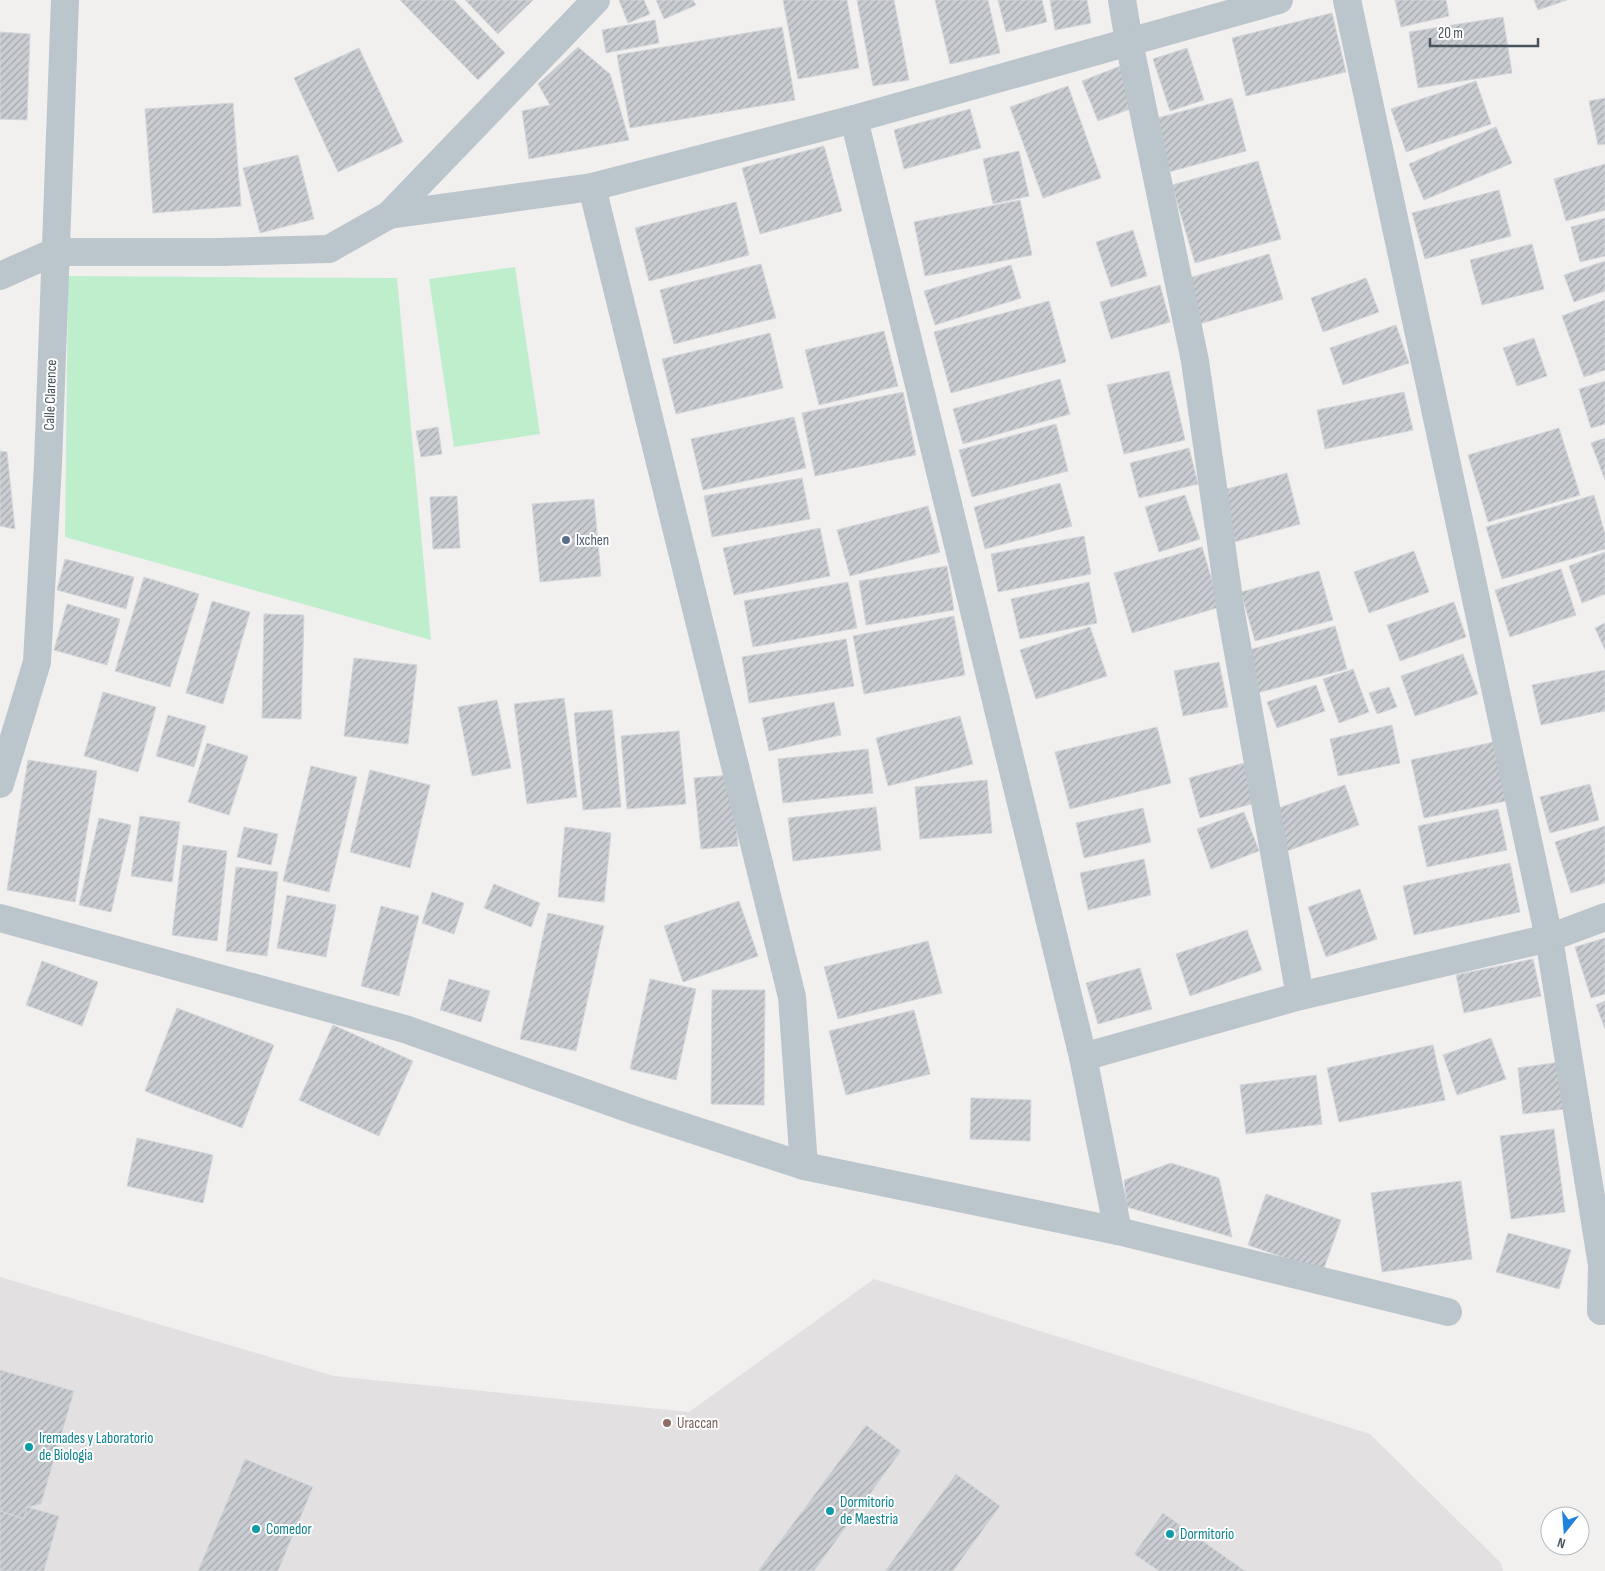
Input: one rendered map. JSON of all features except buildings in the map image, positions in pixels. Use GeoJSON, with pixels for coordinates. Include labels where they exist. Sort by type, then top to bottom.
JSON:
{"type":"FeatureCollection","features":[{"type":"Feature","properties":{"kind":"street","name":"Calle Clarence"},"geometry":{"type":"LineString","coordinates":[[0,784],[37,662],[48,464],[54,252],[65,0]]}},
{"type":"Feature","properties":{"kind":"street"},"geometry":{"type":"LineString","coordinates":[[0,276],[54,252],[221,252],[329,249],[389,215],[596,0]]}},
{"type":"Feature","properties":{"kind":"street"},"geometry":{"type":"LineString","coordinates":[[1122,0],[1195,361],[1231,613],[1300,996]]}},
{"type":"Feature","properties":{"kind":"street"},"geometry":{"type":"LineString","coordinates":[[389,215],[592,188],[854,119],[1279,0]]}},
{"type":"Feature","properties":{"kind":"street"},"geometry":{"type":"LineString","coordinates":[[1347,0],[1549,938],[1602,1265],[1601,1311]]}},
{"type":"Feature","properties":{"kind":"street"},"geometry":{"type":"LineString","coordinates":[[854,119],[1083,1057],[1118,1231]]}},
{"type":"Feature","properties":{"kind":"street"},"geometry":{"type":"LineString","coordinates":[[592,188],[792,997],[804,1166]]}},
{"type":"Feature","properties":{"kind":"street"},"geometry":{"type":"LineString","coordinates":[[1083,1057],[1300,996],[1549,938],[1605,917]]}},
{"type":"Feature","properties":{"kind":"street"},"geometry":{"type":"LineString","coordinates":[[0,918],[405,1029],[636,1111],[804,1166],[1118,1231],[1448,1312]]}},
{"type":"Feature","properties":{"kind":"shaded area","name":"Uraccan"},"geometry":{"type":"Polygon","coordinates":[[[0,1277],[334,1376],[689,1412],[874,1279],[1370,1434],[1501,1563],[1503,1571],[0,1571],[0,1277]]]}},
{"type":"Feature","properties":{"kind":"green space"},"geometry":{"type":"Polygon","coordinates":[[[515,267],[540,434],[454,447],[429,279],[515,267]]]}},
{"type":"Feature","properties":{"kind":"green space"},"geometry":{"type":"Polygon","coordinates":[[[68,276],[397,278],[431,640],[65,537],[68,276]]]}},
{"type":"Feature","properties":{"kind":"place","name":"Ixchen"},"geometry":{"type":"Point","coordinates":[566,540]}},
{"type":"Feature","properties":{"kind":"place","name":"Uraccan"},"geometry":{"type":"Point","coordinates":[667,1423]}},
{"type":"Feature","properties":{"kind":"place","name":"Iremades y Laboratorio de Biologia"},"geometry":{"type":"Point","coordinates":[29,1447]}},
{"type":"Feature","properties":{"kind":"place","name":"Dormitorio de Maestria"},"geometry":{"type":"Point","coordinates":[830,1511]}},
{"type":"Feature","properties":{"kind":"place","name":"Comedor"},"geometry":{"type":"Point","coordinates":[256,1529]}},
{"type":"Feature","properties":{"kind":"place","name":"Dormitorio"},"geometry":{"type":"Point","coordinates":[1170,1534]}}]}
